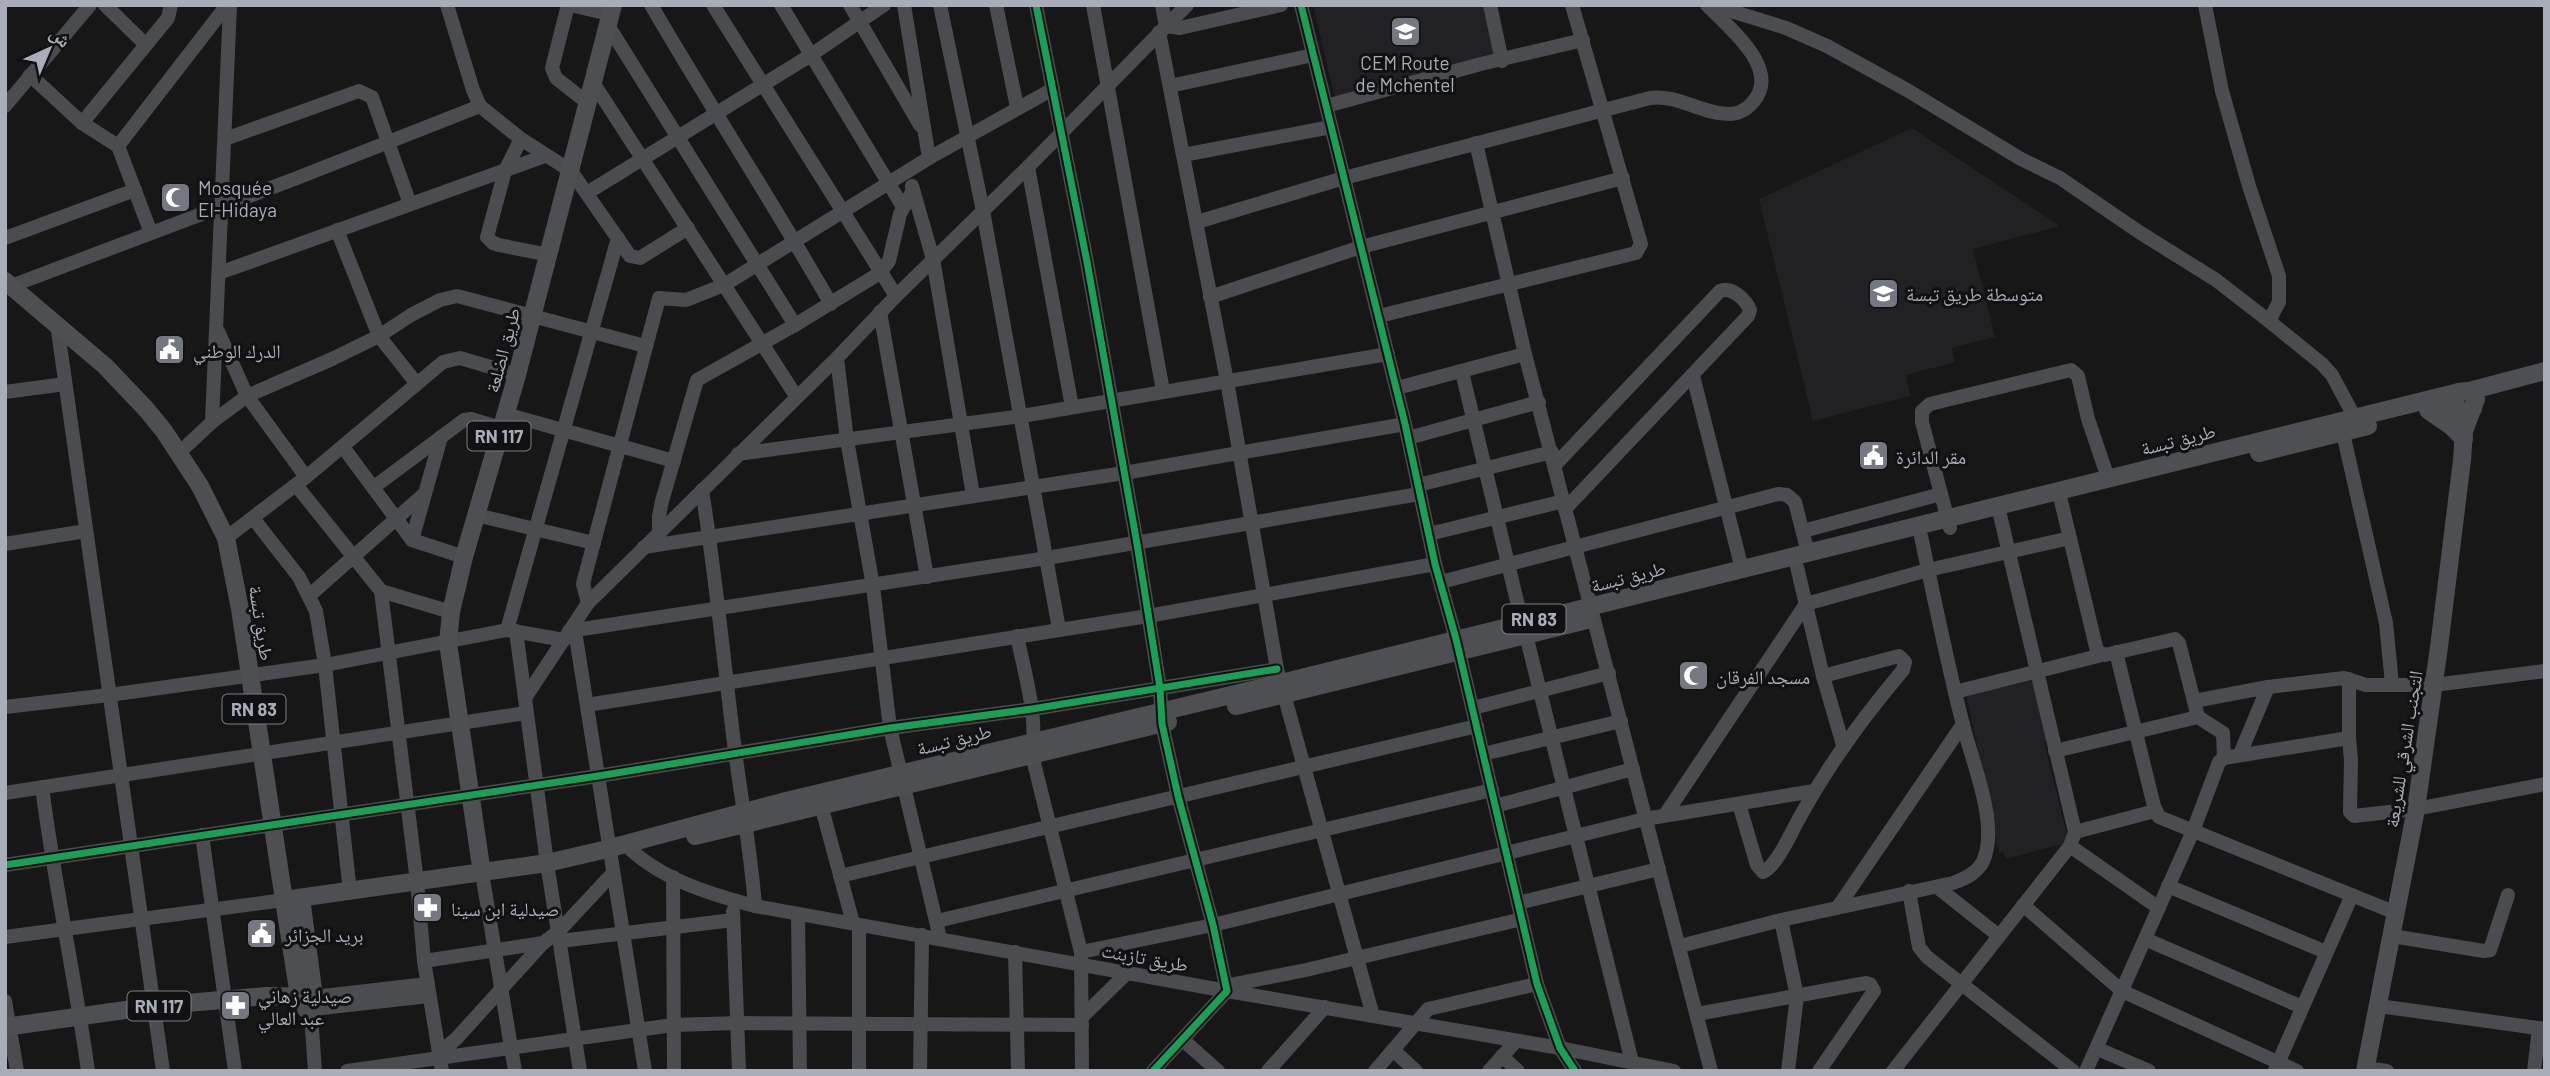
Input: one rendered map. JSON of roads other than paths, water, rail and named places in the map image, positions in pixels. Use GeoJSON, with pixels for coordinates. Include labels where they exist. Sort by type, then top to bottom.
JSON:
{"type":"FeatureCollection","features":[{"type":"Feature","properties":{"kind":"main road","name":"طريق الضلعة"},"geometry":{"type":"LineString","coordinates":[[482,873],[448,643],[451,612],[464,557],[533,316],[610,15]]}},
{"type":"Feature","properties":{"kind":"main road","name":"طريق تبسة"},"geometry":{"type":"LineString","coordinates":[[8,284],[105,366],[146,408],[200,486],[226,538],[240,609],[273,824],[293,899],[547,863],[746,818],[1162,718],[1281,682],[1593,613],[1948,523],[2108,478],[2316,433],[2355,418],[2465,402],[2545,371]]}},
{"type":"Feature","properties":{"kind":"main road","name":"طريق تبسة"},"geometry":{"type":"LineString","coordinates":[[2316,433],[2343,433],[2545,382]]}},
{"type":"Feature","properties":{"kind":"main road","name":"التجنب الشرقي للشريعة"},"geometry":{"type":"LineString","coordinates":[[2366,1069],[2416,808],[2434,684],[2464,435],[2465,402]]}},
{"type":"Feature","properties":{"kind":"main road"},"geometry":{"type":"LineString","coordinates":[[2428,410],[2464,435]]}},
{"type":"Feature","properties":{"kind":"main road","name":"طريق تبسة"},"geometry":{"type":"LineString","coordinates":[[1593,613],[1742,569],[1921,536],[1948,523],[2000,516],[2245,450]]}},
{"type":"Feature","properties":{"kind":"main road","name":"طريق تبسة"},"geometry":{"type":"LineString","coordinates":[[746,818],[821,805],[901,780]]}},
{"type":"Feature","properties":{"kind":"main road"},"geometry":{"type":"LineString","coordinates":[[293,899],[308,1003]]}},
{"type":"Feature","properties":{"kind":"main road","name":"RN 117"},"geometry":{"type":"LineString","coordinates":[[7,1027],[154,1006],[223,1000],[308,1003]]}},
{"type":"Feature","properties":{"kind":"street"},"geometry":{"type":"LineString","coordinates":[[5,106],[90,5]]}},
{"type":"Feature","properties":{"kind":"street"},"geometry":{"type":"LineString","coordinates":[[105,5],[145,44]]}},
{"type":"Feature","properties":{"kind":"street"},"geometry":{"type":"LineString","coordinates":[[82,123],[168,18],[172,5]]}},
{"type":"Feature","properties":{"kind":"street"},"geometry":{"type":"LineString","coordinates":[[212,422],[225,139],[228,5]]}},
{"type":"Feature","properties":{"kind":"street"},"geometry":{"type":"LineString","coordinates":[[118,146],[228,5]]}},
{"type":"Feature","properties":{"kind":"street"},"geometry":{"type":"LineString","coordinates":[[447,5],[480,106],[521,139],[571,171],[630,256],[640,258],[688,228]]}},
{"type":"Feature","properties":{"kind":"street"},"geometry":{"type":"LineString","coordinates":[[589,104],[556,78],[552,68],[569,5],[610,15],[678,136],[795,325]]}},
{"type":"Feature","properties":{"kind":"street"},"geometry":{"type":"LineString","coordinates":[[651,5],[831,304]]}},
{"type":"Feature","properties":{"kind":"street"},"geometry":{"type":"LineString","coordinates":[[713,5],[896,296]]}},
{"type":"Feature","properties":{"kind":"street"},"geometry":{"type":"LineString","coordinates":[[781,5],[903,207]]}},
{"type":"Feature","properties":{"kind":"street"},"geometry":{"type":"LineString","coordinates":[[850,5],[925,132]]}},
{"type":"Feature","properties":{"kind":"street"},"geometry":{"type":"LineString","coordinates":[[587,193],[811,55],[884,5]]}},
{"type":"Feature","properties":{"kind":"street"},"geometry":{"type":"LineString","coordinates":[[904,5],[929,158]]}},
{"type":"Feature","properties":{"kind":"street"},"geometry":{"type":"LineString","coordinates":[[940,5],[983,211],[1059,629]]}},
{"type":"Feature","properties":{"kind":"street"},"geometry":{"type":"LineString","coordinates":[[996,5],[1017,107]]}},
{"type":"Feature","properties":{"kind":"street"},"geometry":{"type":"LineString","coordinates":[[1036,5],[1062,132],[1137,544],[1160,688],[1162,718],[1178,796],[1213,925],[1226,988]]}},
{"type":"Feature","properties":{"kind":"street"},"geometry":{"type":"LineString","coordinates":[[1093,5],[1163,391]]}},
{"type":"Feature","properties":{"kind":"street"},"geometry":{"type":"LineString","coordinates":[[1162,5],[1162,29],[1170,86],[1281,682],[1373,1016]]}},
{"type":"Feature","properties":{"kind":"street"},"geometry":{"type":"LineString","coordinates":[[525,698],[588,603],[837,358],[1187,5]]}},
{"type":"Feature","properties":{"kind":"street"},"geometry":{"type":"LineString","coordinates":[[1162,29],[1180,28],[1281,5]]}},
{"type":"Feature","properties":{"kind":"street"},"geometry":{"type":"LineString","coordinates":[[1301,5],[1397,388],[1435,564],[1477,726],[1537,984],[1560,1048],[1575,1071]]}},
{"type":"Feature","properties":{"kind":"street"},"geometry":{"type":"LineString","coordinates":[[1490,5],[1502,61]]}},
{"type":"Feature","properties":{"kind":"street"},"geometry":{"type":"LineString","coordinates":[[1379,316],[1640,250],[1641,244],[1605,112],[1572,5]]}},
{"type":"Feature","properties":{"kind":"street"},"geometry":{"type":"LineString","coordinates":[[1197,222],[1344,178],[1662,97],[1701,109],[1731,114],[1749,106],[1762,92],[1763,83],[1757,60],[1709,5]]}},
{"type":"Feature","properties":{"kind":"street"},"geometry":{"type":"LineString","coordinates":[[1709,5],[1786,27],[1852,58],[2021,159],[2060,178],[2216,280],[2322,364],[2332,375],[2355,418]]}},
{"type":"Feature","properties":{"kind":"street"},"geometry":{"type":"LineString","coordinates":[[2205,5],[2222,91],[2278,276],[2279,302],[2269,321]]}},
{"type":"Feature","properties":{"kind":"street"},"geometry":{"type":"LineString","coordinates":[[1326,106],[1583,40]]}},
{"type":"Feature","properties":{"kind":"street"},"geometry":{"type":"LineString","coordinates":[[1170,86],[1313,55]]}},
{"type":"Feature","properties":{"kind":"street"},"geometry":{"type":"LineString","coordinates":[[30,75],[82,123],[118,146],[151,233]]}},
{"type":"Feature","properties":{"kind":"street"},"geometry":{"type":"LineString","coordinates":[[594,84],[796,396]]}},
{"type":"Feature","properties":{"kind":"street"},"geometry":{"type":"LineString","coordinates":[[588,603],[583,584],[659,298],[686,300],[724,285],[907,171],[1053,89]]}},
{"type":"Feature","properties":{"kind":"street"},"geometry":{"type":"LineString","coordinates":[[225,139],[359,91],[372,97],[410,204]]}},
{"type":"Feature","properties":{"kind":"street"},"geometry":{"type":"LineString","coordinates":[[8,284],[151,233],[480,106]]}},
{"type":"Feature","properties":{"kind":"street"},"geometry":{"type":"LineString","coordinates":[[1183,155],[1331,127]]}},
{"type":"Feature","properties":{"kind":"street"},"geometry":{"type":"LineString","coordinates":[[521,139],[505,171],[488,237],[492,243],[549,255]]}},
{"type":"Feature","properties":{"kind":"street"},"geometry":{"type":"LineString","coordinates":[[1476,143],[1525,354],[1711,1071]]}},
{"type":"Feature","properties":{"kind":"street"},"geometry":{"type":"LineString","coordinates":[[219,273],[545,156]]}},
{"type":"Feature","properties":{"kind":"street"},"geometry":{"type":"LineString","coordinates":[[1028,167],[1072,407]]}},
{"type":"Feature","properties":{"kind":"street"},"geometry":{"type":"LineString","coordinates":[[907,171],[933,259],[973,495]]}},
{"type":"Feature","properties":{"kind":"street"},"geometry":{"type":"LineString","coordinates":[[1210,297],[1361,247],[1623,178]]}},
{"type":"Feature","properties":{"kind":"street"},"geometry":{"type":"LineString","coordinates":[[5,238],[135,190]]}},
{"type":"Feature","properties":{"kind":"street"},"geometry":{"type":"LineString","coordinates":[[659,534],[659,516],[697,380],[880,274],[889,261],[903,207],[913,190]]}},
{"type":"Feature","properties":{"kind":"street"},"geometry":{"type":"LineString","coordinates":[[337,230],[379,336],[417,384]]}},
{"type":"Feature","properties":{"kind":"street"},"geometry":{"type":"LineString","coordinates":[[580,1071],[547,863],[525,698],[512,630],[563,430],[618,238]]}},
{"type":"Feature","properties":{"kind":"street"},"geometry":{"type":"LineString","coordinates":[[5,707],[325,665],[512,630],[569,634],[1137,544],[1253,524],[1418,490],[1484,469],[1553,459],[1720,291],[1731,290],[1748,304],[1748,316],[1693,376],[1564,505],[1429,534]]}},
{"type":"Feature","properties":{"kind":"street"},"geometry":{"type":"LineString","coordinates":[[179,453],[212,422],[247,396],[379,336],[411,315],[448,296],[591,330],[645,346]]}},
{"type":"Feature","properties":{"kind":"street"},"geometry":{"type":"LineString","coordinates":[[880,312],[928,577]]}},
{"type":"Feature","properties":{"kind":"street"},"geometry":{"type":"LineString","coordinates":[[57,324],[163,1071]]}},
{"type":"Feature","properties":{"kind":"street"},"geometry":{"type":"LineString","coordinates":[[216,326],[247,396],[301,481],[381,592],[417,882],[424,961],[440,1060]]}},
{"type":"Feature","properties":{"kind":"street"},"geometry":{"type":"LineString","coordinates":[[738,454],[1022,416],[1388,354]]}},
{"type":"Feature","properties":{"kind":"street"},"geometry":{"type":"LineString","coordinates":[[1397,388],[1525,354]]}},
{"type":"Feature","properties":{"kind":"street"},"geometry":{"type":"LineString","coordinates":[[226,538],[344,447],[443,362],[460,358],[517,375]]}},
{"type":"Feature","properties":{"kind":"street"},"geometry":{"type":"LineString","coordinates":[[837,358],[847,440],[873,586],[890,728],[940,938]]}},
{"type":"Feature","properties":{"kind":"street"},"geometry":{"type":"LineString","coordinates":[[1948,523],[1921,414],[1924,408],[1933,403],[2066,369],[2078,376],[2088,419],[2108,478]]}},
{"type":"Feature","properties":{"kind":"street"},"geometry":{"type":"LineString","coordinates":[[1462,372],[1587,887],[1639,1066]]}},
{"type":"Feature","properties":{"kind":"street"},"geometry":{"type":"LineString","coordinates":[[1693,376],[1742,569]]}},
{"type":"Feature","properties":{"kind":"street"},"geometry":{"type":"LineString","coordinates":[[5,392],[65,384]]}},
{"type":"Feature","properties":{"kind":"street"},"geometry":{"type":"LineString","coordinates":[[645,547],[1240,454],[1407,431],[1474,420],[1539,402]]}},
{"type":"Feature","properties":{"kind":"street"},"geometry":{"type":"LineString","coordinates":[[374,487],[467,418],[563,430],[674,461]]}},
{"type":"Feature","properties":{"kind":"street"},"geometry":{"type":"LineString","coordinates":[[2343,433],[2386,624],[2392,684]]}},
{"type":"Feature","properties":{"kind":"street"},"geometry":{"type":"LineString","coordinates":[[412,540],[422,495],[441,437]]}},
{"type":"Feature","properties":{"kind":"street"},"geometry":{"type":"LineString","coordinates":[[344,447],[412,540],[464,557]]}},
{"type":"Feature","properties":{"kind":"street"},"geometry":{"type":"LineString","coordinates":[[702,490],[720,608],[755,906]]}},
{"type":"Feature","properties":{"kind":"street"},"geometry":{"type":"LineString","coordinates":[[1441,582],[1726,507],[1778,494],[1787,495],[1795,502],[1803,531],[1802,560],[1806,604],[1843,745]]}},
{"type":"Feature","properties":{"kind":"street"},"geometry":{"type":"LineString","coordinates":[[1803,531],[1941,494]]}},
{"type":"Feature","properties":{"kind":"street"},"geometry":{"type":"LineString","coordinates":[[310,595],[422,495]]}},
{"type":"Feature","properties":{"kind":"street"},"geometry":{"type":"LineString","coordinates":[[2061,501],[2095,646],[2109,654],[2136,732],[2155,811],[2159,817],[2396,913]]}},
{"type":"Feature","properties":{"kind":"street"},"geometry":{"type":"LineString","coordinates":[[476,514],[594,543]]}},
{"type":"Feature","properties":{"kind":"street"},"geometry":{"type":"LineString","coordinates":[[2000,516],[2073,839],[2159,908]]}},
{"type":"Feature","properties":{"kind":"street"},"geometry":{"type":"LineString","coordinates":[[253,518],[299,577],[316,611],[343,813],[350,892]]}},
{"type":"Feature","properties":{"kind":"street"},"geometry":{"type":"LineString","coordinates":[[5,544],[86,531]]}},
{"type":"Feature","properties":{"kind":"street"},"geometry":{"type":"LineString","coordinates":[[1680,946],[1781,919],[1937,887],[1964,879],[1981,865],[1987,846],[1986,815],[1955,692],[1921,536]]}},
{"type":"Feature","properties":{"kind":"street"},"geometry":{"type":"LineString","coordinates":[[1665,816],[1806,604],[2008,550],[2070,538]]}},
{"type":"Feature","properties":{"kind":"street"},"geometry":{"type":"LineString","coordinates":[[587,705],[1148,616],[1435,564]]}},
{"type":"Feature","properties":{"kind":"street"},"geometry":{"type":"LineString","coordinates":[[381,592],[451,612]]}},
{"type":"Feature","properties":{"kind":"street"},"geometry":{"type":"LineString","coordinates":[[569,634],[587,705],[598,776],[616,848],[613,873],[645,1071]]}},
{"type":"Feature","properties":{"kind":"street"},"geometry":{"type":"LineString","coordinates":[[1017,636],[1032,709],[1033,748],[1081,958],[1082,1071]]}},
{"type":"Feature","properties":{"kind":"street"},"geometry":{"type":"LineString","coordinates":[[1955,692],[2172,638],[2178,641],[2198,717],[2223,733],[2224,758]]}},
{"type":"Feature","properties":{"kind":"street"},"geometry":{"type":"LineString","coordinates":[[1740,804],[1757,865],[1763,872],[1767,871],[1843,745],[1903,670],[1905,662],[1899,656],[1823,676]]}},
{"type":"Feature","properties":{"kind":"street"},"geometry":{"type":"LineString","coordinates":[[2194,701],[2268,687],[2344,678],[2366,685],[2434,684],[2545,671]]}},
{"type":"Feature","properties":{"kind":"street"},"geometry":{"type":"LineString","coordinates":[[1472,708],[1609,673]]}},
{"type":"Feature","properties":{"kind":"street"},"geometry":{"type":"LineString","coordinates":[[2349,679],[2350,812],[2354,816],[2416,808],[2545,784]]}},
{"type":"Feature","properties":{"kind":"street"},"geometry":{"type":"LineString","coordinates":[[5,865],[1160,688],[1281,682]]}},
{"type":"Feature","properties":{"kind":"street"},"geometry":{"type":"LineString","coordinates":[[2240,754],[2268,687]]}},
{"type":"Feature","properties":{"kind":"street"},"geometry":{"type":"LineString","coordinates":[[5,793],[526,713]]}},
{"type":"Feature","properties":{"kind":"street"},"geometry":{"type":"LineString","coordinates":[[2055,751],[2198,717]]}},
{"type":"Feature","properties":{"kind":"street"},"geometry":{"type":"LineString","coordinates":[[1483,754],[1621,721]]}},
{"type":"Feature","properties":{"kind":"street"},"geometry":{"type":"LineString","coordinates":[[1838,907],[1963,724]]}},
{"type":"Feature","properties":{"kind":"street"},"geometry":{"type":"LineString","coordinates":[[840,876],[920,855],[1051,827],[1477,726]]}},
{"type":"Feature","properties":{"kind":"street"},"geometry":{"type":"LineString","coordinates":[[2086,1071],[2193,831],[2219,762],[2240,754],[2349,738]]}},
{"type":"Feature","properties":{"kind":"street"},"geometry":{"type":"LineString","coordinates":[[1495,806],[1633,769]]}},
{"type":"Feature","properties":{"kind":"street"},"geometry":{"type":"LineString","coordinates":[[42,787],[51,858],[66,928],[88,1071]]}},
{"type":"Feature","properties":{"kind":"street"},"geometry":{"type":"LineString","coordinates":[[937,920],[1492,790]]}},
{"type":"Feature","properties":{"kind":"street"},"geometry":{"type":"LineString","coordinates":[[1081,958],[1340,892],[1645,819],[1814,791]]}},
{"type":"Feature","properties":{"kind":"street"},"geometry":{"type":"LineString","coordinates":[[821,805],[856,924],[859,1071]]}},
{"type":"Feature","properties":{"kind":"street"},"geometry":{"type":"LineString","coordinates":[[1893,1071],[2073,839],[2155,811]]}},
{"type":"Feature","properties":{"kind":"street"},"geometry":{"type":"LineString","coordinates":[[202,835],[235,1071]]}},
{"type":"Feature","properties":{"kind":"street","name":"طريق تازبنت"},"geometry":{"type":"LineString","coordinates":[[616,848],[673,877],[755,906],[1015,952],[1081,958],[1127,973],[1226,988],[1674,1071]]}},
{"type":"Feature","properties":{"kind":"street"},"geometry":{"type":"LineString","coordinates":[[1518,903],[1659,869]]}},
{"type":"Feature","properties":{"kind":"street"},"geometry":{"type":"LineString","coordinates":[[482,873],[515,1071]]}},
{"type":"Feature","properties":{"kind":"street"},"geometry":{"type":"LineString","coordinates":[[559,936],[613,873]]}},
{"type":"Feature","properties":{"kind":"street"},"geometry":{"type":"LineString","coordinates":[[673,877],[674,1071]]}},
{"type":"Feature","properties":{"kind":"street"},"geometry":{"type":"LineString","coordinates":[[2168,886],[2326,952]]}},
{"type":"Feature","properties":{"kind":"street"},"geometry":{"type":"LineString","coordinates":[[1937,887],[1999,936]]}},
{"type":"Feature","properties":{"kind":"street"},"geometry":{"type":"LineString","coordinates":[[1909,891],[1919,947],[1927,957],[2073,1071]]}},
{"type":"Feature","properties":{"kind":"street"},"geometry":{"type":"LineString","coordinates":[[2276,1067],[2352,895]]}},
{"type":"Feature","properties":{"kind":"street"},"geometry":{"type":"LineString","coordinates":[[2392,936],[2490,950],[2508,895]]}},
{"type":"Feature","properties":{"kind":"street"},"geometry":{"type":"LineString","coordinates":[[5,937],[293,899]]}},
{"type":"Feature","properties":{"kind":"street"},"geometry":{"type":"LineString","coordinates":[[732,900],[739,1071]]}},
{"type":"Feature","properties":{"kind":"street"},"geometry":{"type":"LineString","coordinates":[[2023,905],[2122,991],[2276,1067],[2297,1071]]}},
{"type":"Feature","properties":{"kind":"street"},"geometry":{"type":"LineString","coordinates":[[798,914],[800,1071]]}},
{"type":"Feature","properties":{"kind":"street"},"geometry":{"type":"LineString","coordinates":[[1153,1071],[1226,988],[1521,919]]}},
{"type":"Feature","properties":{"kind":"street"},"geometry":{"type":"LineString","coordinates":[[1781,919],[1797,996],[1788,1071]]}},
{"type":"Feature","properties":{"kind":"street"},"geometry":{"type":"LineString","coordinates":[[424,961],[543,943],[559,936],[733,920]]}},
{"type":"Feature","properties":{"kind":"street"},"geometry":{"type":"LineString","coordinates":[[920,1071],[922,935]]}},
{"type":"Feature","properties":{"kind":"street"},"geometry":{"type":"LineString","coordinates":[[2145,939],[2302,1007]]}},
{"type":"Feature","properties":{"kind":"street"},"geometry":{"type":"LineString","coordinates":[[440,1060],[543,943]]}},
{"type":"Feature","properties":{"kind":"street"},"geometry":{"type":"LineString","coordinates":[[1015,952],[1017,1071]]}},
{"type":"Feature","properties":{"kind":"street"},"geometry":{"type":"LineString","coordinates":[[347,1071],[440,1060],[673,1025],[1018,1025],[1082,1021],[1127,973]]}},
{"type":"Feature","properties":{"kind":"street"},"geometry":{"type":"LineString","coordinates":[[1697,1014],[1866,983],[1873,987],[1874,991],[1819,1071]]}},
{"type":"Feature","properties":{"kind":"street"},"geometry":{"type":"LineString","coordinates":[[1375,1071],[1428,1009],[1537,984]]}},
{"type":"Feature","properties":{"kind":"street"},"geometry":{"type":"LineString","coordinates":[[315,1071],[308,1003],[428,990]]}},
{"type":"Feature","properties":{"kind":"street"},"geometry":{"type":"LineString","coordinates":[[5,1000],[7,1027],[17,1071]]}},
{"type":"Feature","properties":{"kind":"street"},"geometry":{"type":"LineString","coordinates":[[2378,1006],[2542,1028],[2533,1071]]}},
{"type":"Feature","properties":{"kind":"street"},"geometry":{"type":"LineString","coordinates":[[1268,1071],[1325,1007]]}},
{"type":"Feature","properties":{"kind":"street"},"geometry":{"type":"LineString","coordinates":[[1183,1040],[1218,1071]]}},
{"type":"Feature","properties":{"kind":"street"},"geometry":{"type":"LineString","coordinates":[[1489,1071],[1516,1041]]}},
{"type":"Feature","properties":{"kind":"street"},"geometry":{"type":"LineString","coordinates":[[2098,1049],[2149,1071]]}},
{"type":"Feature","properties":{"kind":"street"},"geometry":{"type":"LineString","coordinates":[[1393,1050],[1416,1071]]}},
{"type":"Feature","properties":{"kind":"street"},"geometry":{"type":"LineString","coordinates":[[1502,1056],[1518,1071]]}},
{"type":"Feature","properties":{"kind":"street"},"geometry":{"type":"LineString","coordinates":[[2366,1069],[2386,1071]]}},
{"type":"Feature","properties":{"kind":"place","name":"CEM Route de Mchentel"},"geometry":{"type":"Point","coordinates":[1405,31]}},
{"type":"Feature","properties":{"kind":"place","name":"Mosquée El-Hidaya"},"geometry":{"type":"Point","coordinates":[175,198]}},
{"type":"Feature","properties":{"kind":"place","name":"متوسطة طريق تبسة"},"geometry":{"type":"Point","coordinates":[1883,293]}},
{"type":"Feature","properties":{"kind":"place","name":"الدرك الوطني"},"geometry":{"type":"Point","coordinates":[170,350]}},
{"type":"Feature","properties":{"kind":"place","name":"مقر الدائرة"},"geometry":{"type":"Point","coordinates":[1873,456]}},
{"type":"Feature","properties":{"kind":"place","name":"مسجد الفرقان"},"geometry":{"type":"Point","coordinates":[1693,676]}},
{"type":"Feature","properties":{"kind":"place","name":"صيدلية ابن سينا"},"geometry":{"type":"Point","coordinates":[428,908]}},
{"type":"Feature","properties":{"kind":"place","name":"بريد الجزائر"},"geometry":{"type":"Point","coordinates":[262,934]}},
{"type":"Feature","properties":{"kind":"place","name":"صيدلية زهاني عبد العالي"},"geometry":{"type":"Point","coordinates":[235,1006]}}]}
